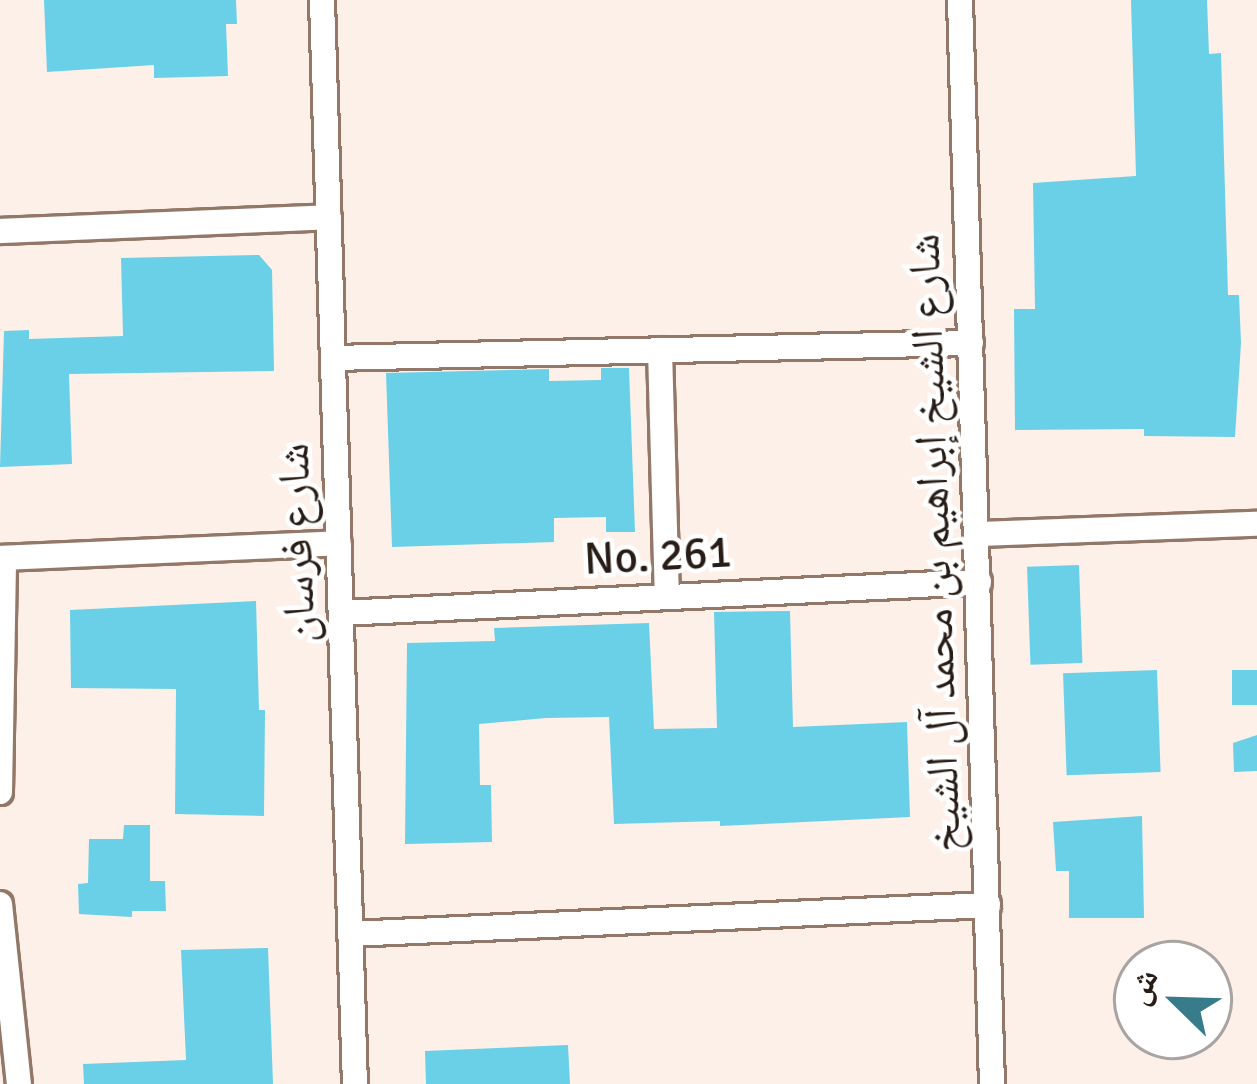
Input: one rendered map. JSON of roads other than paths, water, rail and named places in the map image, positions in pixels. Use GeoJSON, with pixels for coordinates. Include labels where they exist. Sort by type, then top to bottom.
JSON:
{"type":"FeatureCollection","features":[{"type":"Feature","properties":{"kind":"street","name":"شارع فرسان"},"geometry":{"type":"LineString","coordinates":[[322,0],[355,1084]]}},
{"type":"Feature","properties":{"kind":"street","name":"شارع الشيخ إبراهيم بن محمد آل الشيخ"},"geometry":{"type":"LineString","coordinates":[[960,0],[992,1084]]}},
{"type":"Feature","properties":{"kind":"street"},"geometry":{"type":"LineString","coordinates":[[0,231],[329,217]]}},
{"type":"Feature","properties":{"kind":"street"},"geometry":{"type":"LineString","coordinates":[[333,358],[971,343]]}},
{"type":"Feature","properties":{"kind":"street"},"geometry":{"type":"LineString","coordinates":[[660,350],[667,597]]}},
{"type":"Feature","properties":{"kind":"street"},"geometry":{"type":"LineString","coordinates":[[978,534],[1257,524]]}},
{"type":"Feature","properties":{"kind":"street"},"geometry":{"type":"LineString","coordinates":[[0,792],[2,558],[339,543]]}},
{"type":"Feature","properties":{"kind":"street","name":"No. 261"},"geometry":{"type":"LineString","coordinates":[[340,613],[979,582]]}},
{"type":"Feature","properties":{"kind":"street"},"geometry":{"type":"LineString","coordinates":[[0,904],[19,1084]]}},
{"type":"Feature","properties":{"kind":"street"},"geometry":{"type":"LineString","coordinates":[[350,934],[988,905]]}}]}
